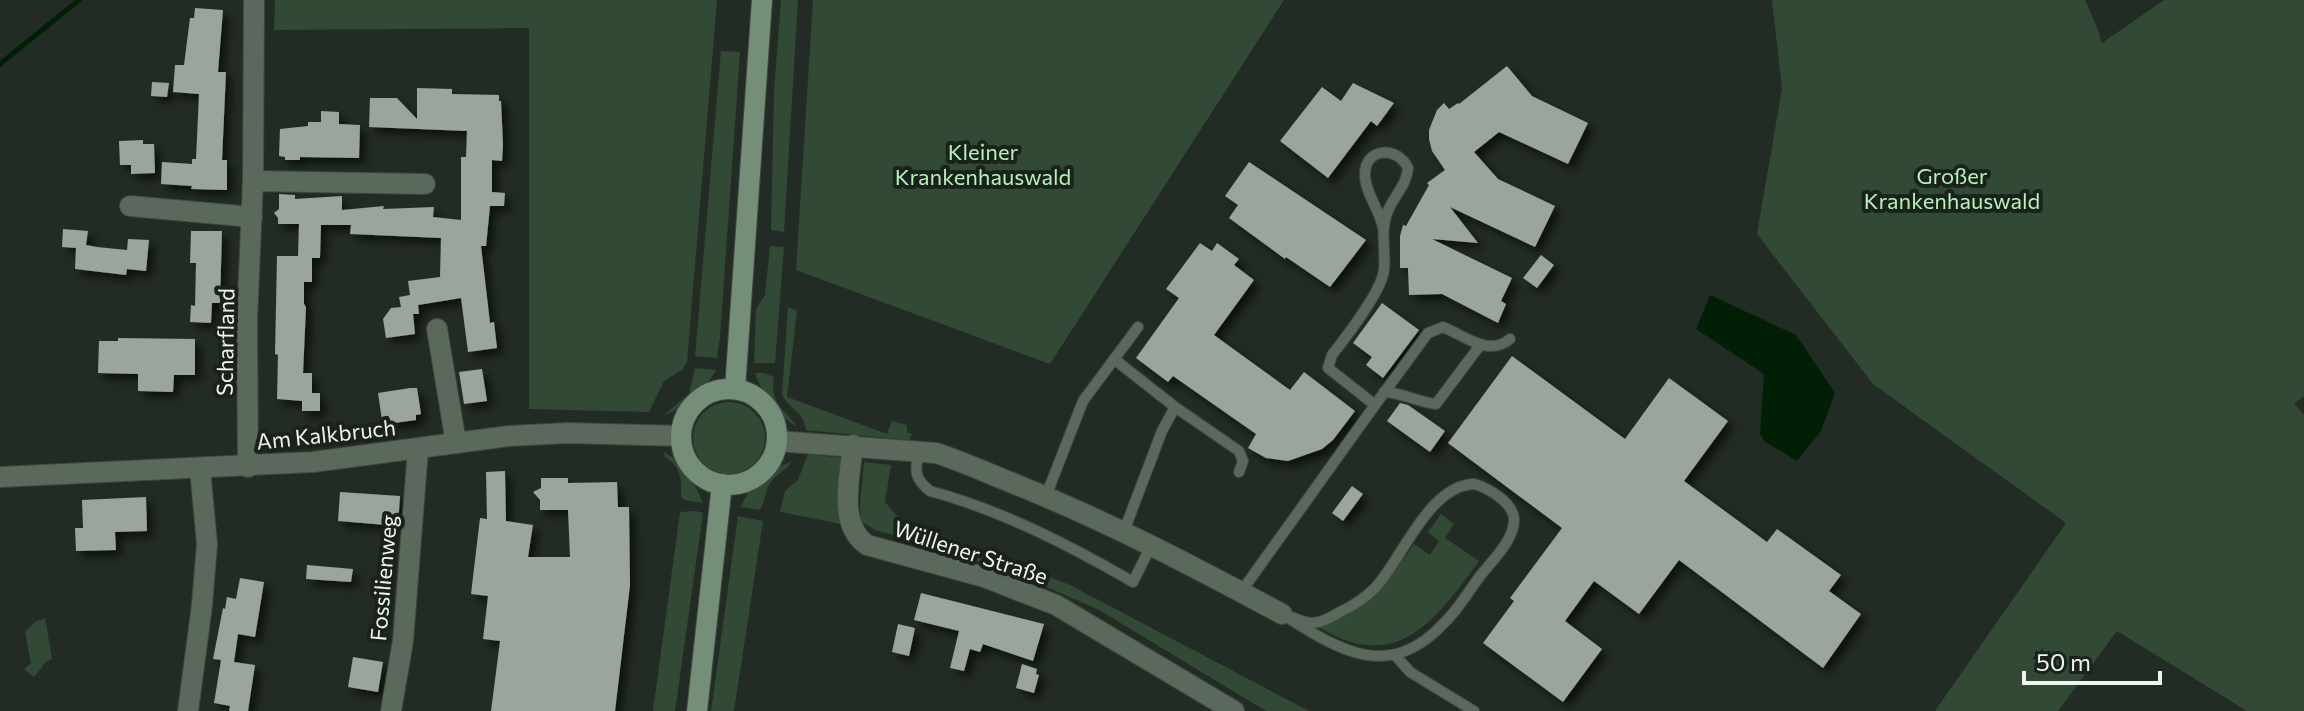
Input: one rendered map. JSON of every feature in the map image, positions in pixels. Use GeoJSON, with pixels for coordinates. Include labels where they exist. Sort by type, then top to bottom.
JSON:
{"type":"FeatureCollection","features":[{"type":"Feature","properties":{"kind":"main road"},"geometry":{"type":"LineString","coordinates":[[735,389],[762,0]]}},
{"type":"Feature","properties":{"kind":"main road"},"geometry":{"type":"LineString","coordinates":[[735,389],[761,401],[776,426],[777,441],[765,468],[754,478],[740,484],[722,484],[709,481],[697,473],[687,461],[681,436],[685,417],[693,405],[705,395],[735,389]]}},
{"type":"Feature","properties":{"kind":"main road"},"geometry":{"type":"LineString","coordinates":[[697,711],[722,484]]}},
{"type":"Feature","properties":{"kind":"street","name":"Scharfland"},"geometry":{"type":"LineString","coordinates":[[248,467],[247,320],[253,181],[254,0]]}},
{"type":"Feature","properties":{"kind":"street"},"geometry":{"type":"LineString","coordinates":[[253,181],[425,184]]}},
{"type":"Feature","properties":{"kind":"street"},"geometry":{"type":"LineString","coordinates":[[130,206],[252,217]]}},
{"type":"Feature","properties":{"kind":"street"},"geometry":{"type":"LineString","coordinates":[[437,329],[456,443]]}},
{"type":"Feature","properties":{"kind":"street","name":"Am Kalkbruch"},"geometry":{"type":"LineString","coordinates":[[0,477],[313,462],[509,436],[568,433],[681,436]]}},
{"type":"Feature","properties":{"kind":"street"},"geometry":{"type":"LineString","coordinates":[[777,441],[936,453],[958,460],[1152,544],[1282,614]]}},
{"type":"Feature","properties":{"kind":"street","name":"Wüllener Straße"},"geometry":{"type":"LineString","coordinates":[[853,445],[848,505],[851,529],[867,545],[984,577],[1056,605],[1234,711]]}},
{"type":"Feature","properties":{"kind":"street","name":"Fossilienweg"},"geometry":{"type":"LineString","coordinates":[[391,711],[403,641],[418,449]]}},
{"type":"Feature","properties":{"kind":"street"},"geometry":{"type":"LineString","coordinates":[[188,711],[207,544],[200,469]]}},
{"type":"Feature","properties":{"kind":"lane"},"geometry":{"type":"LineString","coordinates":[[1375,405],[1328,368],[1332,355],[1379,289],[1384,269],[1383,228],[1364,174],[1373,157],[1391,152],[1399,155],[1408,168],[1405,182],[1387,212],[1383,228]]}},
{"type":"Feature","properties":{"kind":"lane"},"geometry":{"type":"LineString","coordinates":[[1046,496],[1083,401],[1138,327]]}},
{"type":"Feature","properties":{"kind":"lane"},"geometry":{"type":"LineString","coordinates":[[1241,592],[1428,333],[1443,327],[1487,347],[1502,346],[1510,339]]}},
{"type":"Feature","properties":{"kind":"lane"},"geometry":{"type":"LineString","coordinates":[[1384,392],[1401,393],[1436,404],[1481,344]]}},
{"type":"Feature","properties":{"kind":"lane"},"geometry":{"type":"LineString","coordinates":[[1114,359],[1175,407],[1239,451],[1243,461],[1239,472]]}},
{"type":"Feature","properties":{"kind":"lane"},"geometry":{"type":"LineString","coordinates":[[1124,531],[1162,431],[1175,407]]}},
{"type":"Feature","properties":{"kind":"lane"},"geometry":{"type":"LineString","coordinates":[[919,453],[915,468],[917,478],[930,491],[1038,532],[1133,582],[1152,544]]}},
{"type":"Feature","properties":{"kind":"lane"},"geometry":{"type":"LineString","coordinates":[[1466,485],[1484,487],[1509,505],[1514,514],[1514,523],[1506,541],[1447,621],[1412,649],[1375,657],[1345,651],[1282,614],[1307,622],[1319,622],[1354,606],[1376,587],[1442,498],[1466,485]]}},
{"type":"Feature","properties":{"kind":"lane"},"geometry":{"type":"LineString","coordinates":[[1395,655],[1410,672],[1474,711]]}},
{"type":"Feature","properties":{"kind":"green space"},"geometry":{"type":"Polygon","coordinates":[[[275,0],[717,0],[687,362],[683,369],[664,381],[649,412],[529,409],[529,28],[274,30],[275,0]]]}},
{"type":"Feature","properties":{"kind":"green space"},"geometry":{"type":"Polygon","coordinates":[[[781,0],[798,0],[784,232],[771,230],[774,92],[781,0]]]}},
{"type":"Feature","properties":{"kind":"green space","name":"Kleiner Krankenhauswald"},"geometry":{"type":"Polygon","coordinates":[[[813,0],[1284,0],[1050,364],[796,270],[813,0]]]}},
{"type":"Feature","properties":{"kind":"green space","name":"Großer Krankenhauswald"},"geometry":{"type":"Polygon","coordinates":[[[1772,0],[2085,0],[2102,43],[2164,0],[2304,0],[2304,396],[2294,404],[2304,414],[2304,711],[2247,711],[2117,631],[2058,711],[1935,711],[2066,523],[1873,384],[1757,234],[1782,89],[1772,0]]]}},
{"type":"Feature","properties":{"kind":"green space"},"geometry":{"type":"Polygon","coordinates":[[[721,51],[740,52],[717,358],[695,356],[721,51]]]}},
{"type":"Feature","properties":{"kind":"green space"},"geometry":{"type":"Polygon","coordinates":[[[770,246],[784,247],[775,363],[754,363],[756,309],[765,295],[770,246]]]}},
{"type":"Feature","properties":{"kind":"green space"},"geometry":{"type":"Polygon","coordinates":[[[788,307],[797,311],[787,397],[887,434],[892,421],[907,425],[907,432],[912,434],[909,440],[806,430],[802,418],[782,394],[788,307]]]}},
{"type":"Feature","properties":{"kind":"green space"},"geometry":{"type":"Polygon","coordinates":[[[695,368],[716,370],[694,397],[664,415],[689,394],[695,368]]]}},
{"type":"Feature","properties":{"kind":"green space"},"geometry":{"type":"Polygon","coordinates":[[[755,373],[774,377],[776,400],[797,427],[771,404],[755,373]]]}},
{"type":"Feature","properties":{"kind":"green space"},"geometry":{"type":"Polygon","coordinates":[[[729,402],[749,408],[759,418],[765,438],[759,458],[749,468],[729,474],[709,468],[699,458],[693,438],[699,418],[709,408],[729,402]]]}},
{"type":"Feature","properties":{"kind":"green space"},"geometry":{"type":"Polygon","coordinates":[[[664,452],[683,467],[703,503],[681,497],[679,474],[664,452]]]}},
{"type":"Feature","properties":{"kind":"green space"},"geometry":{"type":"Polygon","coordinates":[[[808,454],[843,458],[839,504],[841,524],[780,512],[785,491],[798,480],[808,454]]]}},
{"type":"Feature","properties":{"kind":"green space"},"geometry":{"type":"Polygon","coordinates":[[[792,461],[771,482],[759,510],[741,507],[749,492],[762,479],[792,461]]]}},
{"type":"Feature","properties":{"kind":"green space"},"geometry":{"type":"Polygon","coordinates":[[[864,462],[891,465],[885,502],[895,514],[915,525],[1070,585],[1309,711],[1266,711],[1099,610],[988,565],[875,530],[861,521],[864,462]]]}},
{"type":"Feature","properties":{"kind":"green space"},"geometry":{"type":"Polygon","coordinates":[[[680,512],[703,513],[675,711],[653,711],[680,512]]]}},
{"type":"Feature","properties":{"kind":"green space"},"geometry":{"type":"Polygon","coordinates":[[[1441,514],[1454,524],[1445,538],[1479,561],[1429,621],[1411,635],[1391,643],[1369,645],[1345,640],[1317,626],[1350,613],[1374,595],[1414,544],[1430,555],[1439,541],[1428,532],[1441,514]]]}},
{"type":"Feature","properties":{"kind":"green space"},"geometry":{"type":"Polygon","coordinates":[[[738,516],[763,521],[734,711],[711,711],[738,516]]]}},
{"type":"Feature","properties":{"kind":"green space"},"geometry":{"type":"Polygon","coordinates":[[[45,618],[52,659],[34,677],[24,669],[31,663],[25,632],[35,622],[45,618]]]}},
{"type":"Feature","properties":{"kind":"shaded area"},"geometry":{"type":"Polygon","coordinates":[[[1710,295],[1796,335],[1835,393],[1821,431],[1797,461],[1764,441],[1760,434],[1764,374],[1696,329],[1710,295]]]}},
{"type":"Feature","properties":{"kind":"building"},"geometry":{"type":"Polygon","coordinates":[[[195,8],[223,10],[218,72],[226,72],[222,160],[227,160],[227,190],[161,184],[162,162],[192,164],[192,159],[196,159],[199,94],[173,92],[175,65],[184,65],[190,18],[194,18],[195,8]]]}},
{"type":"Feature","properties":{"kind":"building"},"geometry":{"type":"Polygon","coordinates":[[[1507,66],[1532,96],[1588,123],[1568,164],[1499,132],[1474,152],[1498,179],[1555,206],[1535,247],[1450,207],[1478,243],[1432,239],[1512,278],[1501,301],[1506,304],[1498,323],[1442,294],[1409,295],[1408,268],[1400,268],[1400,236],[1403,225],[1406,226],[1429,185],[1427,183],[1445,170],[1432,151],[1429,139],[1437,110],[1444,103],[1449,109],[1459,104],[1507,66]]]}},
{"type":"Feature","properties":{"kind":"building"},"geometry":{"type":"Polygon","coordinates":[[[152,82],[169,83],[167,97],[151,96],[152,82]]]}},
{"type":"Feature","properties":{"kind":"building"},"geometry":{"type":"Polygon","coordinates":[[[1353,83],[1394,103],[1377,126],[1371,121],[1328,178],[1280,141],[1322,87],[1341,101],[1353,83]]]}},
{"type":"Feature","properties":{"kind":"building"},"geometry":{"type":"Polygon","coordinates":[[[417,88],[452,89],[452,94],[499,95],[501,101],[502,161],[492,160],[492,192],[505,193],[504,206],[490,206],[486,246],[481,246],[490,323],[494,322],[497,348],[468,352],[461,298],[418,305],[419,314],[413,314],[415,334],[386,338],[383,319],[391,308],[401,307],[399,297],[410,295],[408,281],[440,277],[441,238],[350,234],[351,225],[321,225],[320,258],[312,258],[312,282],[304,282],[303,373],[312,373],[312,393],[320,393],[320,411],[302,411],[302,401],[277,399],[277,256],[298,256],[299,224],[278,224],[274,213],[279,209],[279,194],[295,195],[295,199],[342,196],[342,210],[384,206],[383,209],[434,207],[433,217],[461,220],[461,157],[466,157],[467,131],[369,127],[370,98],[397,98],[417,119],[417,88]]]}},
{"type":"Feature","properties":{"kind":"building"},"geometry":{"type":"Polygon","coordinates":[[[321,111],[339,112],[339,124],[360,125],[359,158],[300,157],[300,160],[285,160],[285,157],[279,156],[280,129],[321,122],[321,111]]]}},
{"type":"Feature","properties":{"kind":"building"},"geometry":{"type":"Polygon","coordinates":[[[143,140],[143,144],[154,144],[155,173],[131,174],[131,165],[120,165],[119,141],[143,140]]]}},
{"type":"Feature","properties":{"kind":"building"},"geometry":{"type":"Polygon","coordinates":[[[1249,162],[1366,240],[1330,287],[1229,218],[1238,205],[1225,196],[1249,162]]]}},
{"type":"Feature","properties":{"kind":"building"},"geometry":{"type":"Polygon","coordinates":[[[63,229],[88,231],[86,245],[97,247],[127,250],[128,239],[149,240],[146,271],[127,269],[126,275],[75,269],[76,248],[62,247],[63,229]]]}},
{"type":"Feature","properties":{"kind":"building"},"geometry":{"type":"Polygon","coordinates":[[[191,231],[222,231],[220,303],[212,303],[211,323],[190,322],[191,305],[195,306],[196,263],[190,263],[191,231]]]}},
{"type":"Feature","properties":{"kind":"building"},"geometry":{"type":"Polygon","coordinates":[[[1200,243],[1212,251],[1217,243],[1239,259],[1234,265],[1254,280],[1214,335],[1290,390],[1304,372],[1355,411],[1333,440],[1322,449],[1288,461],[1266,458],[1248,448],[1256,434],[1173,376],[1168,382],[1136,358],[1179,298],[1166,289],[1200,243]]]}},
{"type":"Feature","properties":{"kind":"building"},"geometry":{"type":"Polygon","coordinates":[[[1541,255],[1554,265],[1537,288],[1523,278],[1541,255]]]}},
{"type":"Feature","properties":{"kind":"building"},"geometry":{"type":"Polygon","coordinates":[[[1382,303],[1419,330],[1383,378],[1366,365],[1372,357],[1353,343],[1382,303]]]}},
{"type":"Feature","properties":{"kind":"building"},"geometry":{"type":"Polygon","coordinates":[[[118,338],[195,339],[195,375],[174,375],[173,392],[138,391],[138,374],[98,373],[99,341],[118,341],[118,338]]]}},
{"type":"Feature","properties":{"kind":"building"},"geometry":{"type":"Polygon","coordinates":[[[1512,356],[1625,439],[1669,378],[1728,421],[1684,481],[1767,542],[1777,529],[1841,575],[1829,591],[1861,614],[1823,668],[1679,560],[1639,614],[1594,581],[1565,621],[1602,649],[1563,702],[1483,643],[1514,601],[1510,598],[1562,528],[1448,443],[1512,356]]]}},
{"type":"Feature","properties":{"kind":"building"},"geometry":{"type":"Polygon","coordinates":[[[482,369],[487,401],[464,404],[459,372],[482,369]]]}},
{"type":"Feature","properties":{"kind":"building"},"geometry":{"type":"Polygon","coordinates":[[[417,388],[421,414],[416,415],[416,420],[387,424],[386,419],[382,420],[378,393],[417,388]]]}},
{"type":"Feature","properties":{"kind":"building"},"geometry":{"type":"Polygon","coordinates":[[[1400,403],[1408,405],[1445,431],[1430,452],[1387,421],[1400,403]]]}},
{"type":"Feature","properties":{"kind":"building"},"geometry":{"type":"Polygon","coordinates":[[[505,471],[506,521],[533,525],[528,557],[570,557],[568,510],[540,510],[540,500],[533,492],[541,488],[541,478],[568,478],[568,483],[617,482],[618,507],[629,507],[630,585],[615,711],[491,711],[500,641],[483,639],[488,596],[471,594],[480,518],[487,519],[486,472],[505,471]]]}},
{"type":"Feature","properties":{"kind":"building"},"geometry":{"type":"Polygon","coordinates":[[[1352,486],[1363,494],[1343,521],[1332,513],[1352,486]]]}},
{"type":"Feature","properties":{"kind":"building"},"geometry":{"type":"Polygon","coordinates":[[[340,492],[400,496],[398,526],[338,521],[340,492]]]}},
{"type":"Feature","properties":{"kind":"building"},"geometry":{"type":"Polygon","coordinates":[[[146,497],[147,531],[115,532],[116,550],[76,551],[75,528],[83,528],[82,500],[146,497]]]}},
{"type":"Feature","properties":{"kind":"building"},"geometry":{"type":"Polygon","coordinates":[[[307,565],[353,569],[351,582],[306,579],[307,565]]]}},
{"type":"Feature","properties":{"kind":"building"},"geometry":{"type":"Polygon","coordinates":[[[240,578],[264,582],[255,637],[238,634],[234,662],[255,665],[248,711],[229,711],[230,706],[214,703],[221,660],[213,659],[223,608],[227,597],[236,599],[240,578]]]}},
{"type":"Feature","properties":{"kind":"building"},"geometry":{"type":"Polygon","coordinates":[[[921,593],[1044,624],[1033,661],[983,644],[980,652],[970,649],[964,671],[950,668],[959,631],[914,620],[921,593]]]}},
{"type":"Feature","properties":{"kind":"building"},"geometry":{"type":"Polygon","coordinates":[[[898,624],[915,628],[909,656],[892,652],[898,624]]]}},
{"type":"Feature","properties":{"kind":"building"},"geometry":{"type":"Polygon","coordinates":[[[353,657],[383,662],[378,692],[348,687],[353,657]]]}},
{"type":"Feature","properties":{"kind":"building"},"geometry":{"type":"Polygon","coordinates":[[[1022,664],[1037,669],[1036,674],[1039,675],[1034,693],[1016,688],[1022,664]]]}},
{"type":"Feature","properties":{"kind":"waterway"},"geometry":{"type":"LineString","coordinates":[[0,64],[79,0]]}}]}
